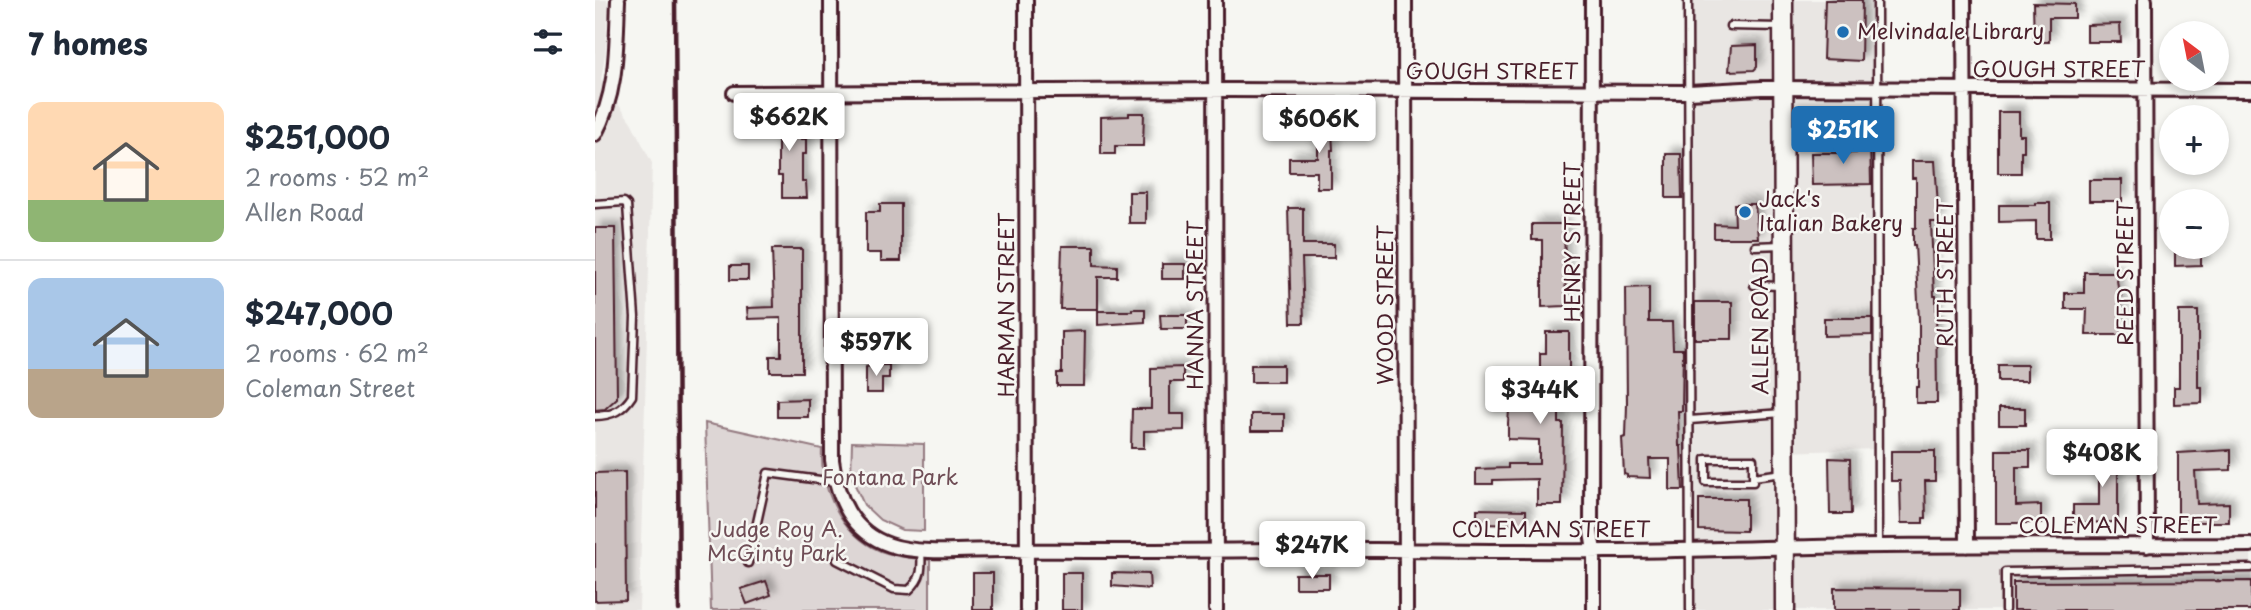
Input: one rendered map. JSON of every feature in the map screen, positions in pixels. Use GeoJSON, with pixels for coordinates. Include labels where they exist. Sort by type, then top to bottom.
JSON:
{"type":"FeatureCollection","features":[{"type":"Feature","properties":{"kind":"main road","name":"ALLEN ROAD"},"geometry":{"type":"LineString","coordinates":[[1783,0],[1785,610]]}},
{"type":"Feature","properties":{"kind":"street"},"geometry":{"type":"LineString","coordinates":[[595,134],[613,90],[618,0]]}},
{"type":"Feature","properties":{"kind":"street"},"geometry":{"type":"LineString","coordinates":[[831,0],[832,446],[835,482]]}},
{"type":"Feature","properties":{"kind":"street","name":"HARMAN STREET"},"geometry":{"type":"LineString","coordinates":[[1025,0],[1027,610]]}},
{"type":"Feature","properties":{"kind":"street","name":"HANNA STREET"},"geometry":{"type":"LineString","coordinates":[[1215,0],[1216,610]]}},
{"type":"Feature","properties":{"kind":"street","name":"WOOD STREET"},"geometry":{"type":"LineString","coordinates":[[1405,0],[1406,610]]}},
{"type":"Feature","properties":{"kind":"street","name":"HENRY STREET"},"geometry":{"type":"LineString","coordinates":[[1592,0],[1591,532],[1594,551],[1594,610]]}},
{"type":"Feature","properties":{"kind":"street","name":"RUTH STREET"},"geometry":{"type":"LineString","coordinates":[[1964,0],[1967,546]]}},
{"type":"Feature","properties":{"kind":"street","name":"REED STREET"},"geometry":{"type":"LineString","coordinates":[[2145,0],[2147,545]]}},
{"type":"Feature","properties":{"kind":"street","name":"GOUGH STREET"},"geometry":{"type":"LineString","coordinates":[[734,93],[2251,90]]}},
{"type":"Feature","properties":{"kind":"street","name":"COLEMAN STREET"},"geometry":{"type":"LineString","coordinates":[[835,482],[841,500],[858,525],[877,540],[895,547],[921,550],[1594,551],[2251,545]]}},
{"type":"Feature","properties":{"kind":"lane"},"geometry":{"type":"LineString","coordinates":[[1688,0],[1690,610]]}},
{"type":"Feature","properties":{"kind":"lane"},"geometry":{"type":"LineString","coordinates":[[1877,0],[1878,547]]}},
{"type":"Feature","properties":{"kind":"lane"},"geometry":{"type":"LineString","coordinates":[[1730,26],[1783,27]]}},
{"type":"Feature","properties":{"kind":"lane"},"geometry":{"type":"LineString","coordinates":[[1783,129],[1870,124]]}},
{"type":"Feature","properties":{"kind":"lane"},"geometry":{"type":"LineString","coordinates":[[595,204],[624,202],[627,205],[635,317],[632,396],[617,412],[595,416]]}},
{"type":"Feature","properties":{"kind":"lane"},"geometry":{"type":"LineString","coordinates":[[1755,246],[1784,245]]}},
{"type":"Feature","properties":{"kind":"lane"},"geometry":{"type":"LineString","coordinates":[[1754,285],[1784,287]]}},
{"type":"Feature","properties":{"kind":"lane"},"geometry":{"type":"LineString","coordinates":[[1690,419],[1784,413]]}},
{"type":"Feature","properties":{"kind":"lane"},"geometry":{"type":"LineString","coordinates":[[1706,459],[1753,459],[1753,477],[1753,482],[1706,482],[1706,459]]}},
{"type":"Feature","properties":{"kind":"lane"},"geometry":{"type":"LineString","coordinates":[[748,563],[768,473],[835,482]]}},
{"type":"Feature","properties":{"kind":"lane"},"geometry":{"type":"LineString","coordinates":[[1753,477],[1784,473]]}},
{"type":"Feature","properties":{"kind":"lane"},"geometry":{"type":"LineString","coordinates":[[837,559],[894,589],[909,590],[918,583],[922,573],[921,550]]}},
{"type":"Feature","properties":{"kind":"lane"},"geometry":{"type":"LineString","coordinates":[[2005,610],[2005,572],[2251,568]]}},
{"type":"Feature","properties":{"kind":"shaded area"},"geometry":{"type":"Polygon","coordinates":[[[595,0],[607,0],[608,5],[601,80],[631,122],[652,163],[639,610],[595,610],[595,0]]]}},
{"type":"Feature","properties":{"kind":"shaded area"},"geometry":{"type":"Polygon","coordinates":[[[1688,0],[1877,0],[1877,449],[1784,452],[1785,549],[2251,545],[2251,610],[1690,610],[1688,0]]]}},
{"type":"Feature","properties":{"kind":"green space","name":"Judge Roy A. McGinty Park"},"geometry":{"type":"Polygon","coordinates":[[[705,423],[822,449],[827,489],[839,514],[856,536],[881,551],[930,560],[930,610],[711,610],[705,423]]]}},
{"type":"Feature","properties":{"kind":"green space","name":"Fontana Park"},"geometry":{"type":"Polygon","coordinates":[[[852,442],[924,444],[924,531],[902,530],[880,520],[864,505],[851,476],[852,442]]]}},
{"type":"Feature","properties":{"kind":"building","name":"Melvindale Library"},"geometry":{"type":"Polygon","coordinates":[[[1825,0],[1862,0],[1861,61],[1823,59],[1825,0]]]}},
{"type":"Feature","properties":{"kind":"building"},"geometry":{"type":"Polygon","coordinates":[[[2033,3],[2075,4],[2075,18],[2049,18],[2049,42],[2034,42],[2033,3]]]}},
{"type":"Feature","properties":{"kind":"building"},"geometry":{"type":"Polygon","coordinates":[[[2120,24],[2121,42],[2087,42],[2087,25],[2120,24]]]}},
{"type":"Feature","properties":{"kind":"building"},"geometry":{"type":"Polygon","coordinates":[[[1757,45],[1757,67],[1754,70],[1729,71],[1731,46],[1757,45]]]}},
{"type":"Feature","properties":{"kind":"building"},"geometry":{"type":"Polygon","coordinates":[[[1998,112],[2019,112],[2019,135],[2024,135],[2021,173],[1998,173],[1998,112]]]}},
{"type":"Feature","properties":{"kind":"building"},"geometry":{"type":"Polygon","coordinates":[[[1129,113],[1144,113],[1143,146],[1115,146],[1115,154],[1101,154],[1101,117],[1129,116],[1129,113]]]}},
{"type":"Feature","properties":{"kind":"building"},"geometry":{"type":"Polygon","coordinates":[[[1318,113],[1331,113],[1331,188],[1317,188],[1317,172],[1289,172],[1289,158],[1318,158],[1318,113]]]}},
{"type":"Feature","properties":{"kind":"building"},"geometry":{"type":"Polygon","coordinates":[[[765,115],[801,115],[801,139],[806,139],[806,154],[802,154],[802,182],[806,182],[807,198],[782,198],[782,176],[778,176],[778,132],[765,132],[765,115]]]}},
{"type":"Feature","properties":{"kind":"building"},"geometry":{"type":"Polygon","coordinates":[[[1855,139],[1870,139],[1871,184],[1812,185],[1811,153],[1856,153],[1855,139]]]}},
{"type":"Feature","properties":{"kind":"building"},"geometry":{"type":"Polygon","coordinates":[[[1666,154],[1681,154],[1682,198],[1666,198],[1666,154]]]}},
{"type":"Feature","properties":{"kind":"building"},"geometry":{"type":"Polygon","coordinates":[[[1912,161],[1935,161],[1939,222],[1931,222],[1936,296],[1937,403],[1916,403],[1916,387],[1919,387],[1919,320],[1913,245],[1913,228],[1916,228],[1916,178],[1912,178],[1912,161]]]}},
{"type":"Feature","properties":{"kind":"building"},"geometry":{"type":"Polygon","coordinates":[[[2089,180],[2122,180],[2122,201],[2089,201],[2089,180]]]}},
{"type":"Feature","properties":{"kind":"building"},"geometry":{"type":"Polygon","coordinates":[[[1129,192],[1146,192],[1146,223],[1129,223],[1129,192]]]}},
{"type":"Feature","properties":{"kind":"building"},"geometry":{"type":"Polygon","coordinates":[[[2050,203],[2050,239],[2036,239],[2036,221],[1999,222],[1999,205],[2050,203]]]}},
{"type":"Feature","properties":{"kind":"building"},"geometry":{"type":"Polygon","coordinates":[[[880,204],[901,204],[901,261],[881,261],[881,253],[866,253],[866,212],[880,212],[880,204]]]}},
{"type":"Feature","properties":{"kind":"building"},"geometry":{"type":"Polygon","coordinates":[[[1734,204],[1755,204],[1758,238],[1714,238],[1714,224],[1735,225],[1734,204]]]}},
{"type":"Feature","properties":{"kind":"building"},"geometry":{"type":"Polygon","coordinates":[[[1288,208],[1303,208],[1303,244],[1334,244],[1334,258],[1302,258],[1304,323],[1291,323],[1288,208]]]}},
{"type":"Feature","properties":{"kind":"building"},"geometry":{"type":"Polygon","coordinates":[[[1532,224],[1564,224],[1566,306],[1542,307],[1542,240],[1532,240],[1532,224]]]}},
{"type":"Feature","properties":{"kind":"building"},"geometry":{"type":"Polygon","coordinates":[[[595,228],[615,228],[617,398],[605,409],[595,410],[595,228]]]}},
{"type":"Feature","properties":{"kind":"building"},"geometry":{"type":"Polygon","coordinates":[[[1062,246],[1094,246],[1094,265],[1117,266],[1117,277],[1098,277],[1098,309],[1060,309],[1062,246]]]}},
{"type":"Feature","properties":{"kind":"building"},"geometry":{"type":"Polygon","coordinates":[[[772,249],[802,249],[802,372],[770,372],[770,356],[781,356],[781,318],[748,319],[747,308],[774,307],[772,249]]]}},
{"type":"Feature","properties":{"kind":"building"},"geometry":{"type":"Polygon","coordinates":[[[2175,259],[2201,259],[2201,265],[2175,266],[2175,259]]]}},
{"type":"Feature","properties":{"kind":"building"},"geometry":{"type":"Polygon","coordinates":[[[1162,264],[1185,264],[1185,279],[1162,279],[1162,264]]]}},
{"type":"Feature","properties":{"kind":"building"},"geometry":{"type":"Polygon","coordinates":[[[730,266],[748,266],[748,280],[730,280],[730,266]]]}},
{"type":"Feature","properties":{"kind":"building"},"geometry":{"type":"Polygon","coordinates":[[[2084,272],[2116,272],[2121,296],[2121,335],[2086,335],[2087,309],[2065,309],[2065,293],[2084,293],[2084,272]]]}},
{"type":"Feature","properties":{"kind":"building"},"geometry":{"type":"Polygon","coordinates":[[[1649,287],[1649,322],[1672,322],[1673,349],[1683,349],[1682,411],[1678,411],[1683,490],[1670,490],[1670,459],[1649,459],[1650,478],[1627,477],[1624,474],[1622,438],[1626,437],[1627,404],[1626,288],[1649,287]]]}},
{"type":"Feature","properties":{"kind":"building"},"geometry":{"type":"Polygon","coordinates":[[[1695,302],[1732,302],[1732,339],[1695,339],[1695,302]]]}},
{"type":"Feature","properties":{"kind":"building"},"geometry":{"type":"Polygon","coordinates":[[[1145,309],[1145,322],[1098,325],[1098,311],[1145,309]]]}},
{"type":"Feature","properties":{"kind":"building"},"geometry":{"type":"Polygon","coordinates":[[[2179,311],[2198,311],[2198,387],[2202,387],[2202,403],[2174,404],[2174,387],[2179,387],[2179,311]]]}},
{"type":"Feature","properties":{"kind":"building"},"geometry":{"type":"Polygon","coordinates":[[[1160,315],[1187,315],[1187,329],[1161,329],[1160,315]]]}},
{"type":"Feature","properties":{"kind":"building"},"geometry":{"type":"Polygon","coordinates":[[[1824,318],[1872,318],[1872,335],[1824,336],[1824,318]]]}},
{"type":"Feature","properties":{"kind":"building"},"geometry":{"type":"Polygon","coordinates":[[[1085,331],[1084,386],[1057,386],[1057,373],[1062,373],[1062,332],[1085,331]]]}},
{"type":"Feature","properties":{"kind":"building"},"geometry":{"type":"Polygon","coordinates":[[[1546,332],[1569,332],[1569,370],[1564,370],[1564,392],[1559,392],[1559,423],[1563,423],[1562,505],[1537,505],[1537,479],[1493,480],[1493,484],[1476,484],[1476,469],[1508,468],[1508,464],[1539,464],[1539,440],[1508,439],[1508,423],[1510,398],[1540,397],[1540,353],[1546,353],[1546,332]]]}},
{"type":"Feature","properties":{"kind":"building"},"geometry":{"type":"Polygon","coordinates":[[[889,365],[889,378],[882,378],[882,393],[866,393],[866,367],[889,365]]]}},
{"type":"Feature","properties":{"kind":"building"},"geometry":{"type":"Polygon","coordinates":[[[1251,365],[1283,365],[1283,382],[1251,382],[1251,365]]]}},
{"type":"Feature","properties":{"kind":"building"},"geometry":{"type":"Polygon","coordinates":[[[1998,365],[2027,365],[2027,381],[1998,381],[1998,365]]]}},
{"type":"Feature","properties":{"kind":"building"},"geometry":{"type":"Polygon","coordinates":[[[1183,367],[1183,382],[1170,382],[1170,414],[1184,414],[1184,430],[1144,431],[1144,448],[1131,448],[1132,409],[1151,409],[1151,368],[1183,367]]]}},
{"type":"Feature","properties":{"kind":"building"},"geometry":{"type":"Polygon","coordinates":[[[808,399],[808,417],[777,417],[777,400],[808,399]]]}},
{"type":"Feature","properties":{"kind":"building"},"geometry":{"type":"Polygon","coordinates":[[[1999,408],[2025,408],[2025,425],[1999,425],[1999,408]]]}},
{"type":"Feature","properties":{"kind":"building"},"geometry":{"type":"Polygon","coordinates":[[[1251,414],[1284,414],[1284,431],[1251,431],[1251,414]]]}},
{"type":"Feature","properties":{"kind":"building"},"geometry":{"type":"Polygon","coordinates":[[[1996,450],[2030,450],[2030,467],[2016,467],[2016,506],[2041,505],[2041,523],[1996,523],[1996,450]]]}},
{"type":"Feature","properties":{"kind":"building"},"geometry":{"type":"Polygon","coordinates":[[[2118,450],[2118,522],[2073,523],[2073,505],[2099,505],[2099,466],[2084,466],[2084,451],[2118,450]]]}},
{"type":"Feature","properties":{"kind":"building"},"geometry":{"type":"Polygon","coordinates":[[[2231,450],[2231,470],[2195,471],[2197,504],[2229,503],[2229,522],[2178,522],[2178,453],[2231,450]]]}},
{"type":"Feature","properties":{"kind":"building"},"geometry":{"type":"Polygon","coordinates":[[[1891,451],[1935,451],[1935,481],[1925,481],[1926,518],[1923,518],[1923,523],[1901,523],[1900,481],[1891,481],[1891,451]]]}},
{"type":"Feature","properties":{"kind":"building"},"geometry":{"type":"Polygon","coordinates":[[[1829,458],[1850,459],[1851,514],[1830,514],[1829,458]]]}},
{"type":"Feature","properties":{"kind":"building"},"geometry":{"type":"Polygon","coordinates":[[[625,472],[626,600],[595,601],[595,473],[625,472]]]}},
{"type":"Feature","properties":{"kind":"building"},"geometry":{"type":"Polygon","coordinates":[[[1699,499],[1746,499],[1746,531],[1699,530],[1699,499]]]}},
{"type":"Feature","properties":{"kind":"building"},"geometry":{"type":"Polygon","coordinates":[[[1477,509],[1526,510],[1526,525],[1477,524],[1477,509]]]}},
{"type":"Feature","properties":{"kind":"building"},"geometry":{"type":"Polygon","coordinates":[[[973,573],[993,573],[993,610],[973,610],[973,573]]]}},
{"type":"Feature","properties":{"kind":"building"},"geometry":{"type":"Polygon","coordinates":[[[1062,573],[1082,573],[1082,610],[1062,610],[1062,573]]]}},
{"type":"Feature","properties":{"kind":"building"},"geometry":{"type":"Polygon","coordinates":[[[1112,573],[1149,574],[1150,589],[1112,586],[1112,573]]]}},
{"type":"Feature","properties":{"kind":"building"},"geometry":{"type":"Polygon","coordinates":[[[1295,574],[1329,574],[1329,588],[1295,588],[1295,574]]]}},
{"type":"Feature","properties":{"kind":"building"},"geometry":{"type":"Polygon","coordinates":[[[766,581],[771,595],[747,604],[741,589],[766,581]]]}},
{"type":"Feature","properties":{"kind":"building"},"geometry":{"type":"Polygon","coordinates":[[[2251,581],[2251,610],[2013,610],[2013,582],[2251,581]]]}},
{"type":"Feature","properties":{"kind":"building"},"geometry":{"type":"Polygon","coordinates":[[[1834,588],[1960,589],[1960,610],[1834,610],[1834,588]]]}},
{"type":"Feature","properties":{"kind":"railway"},"geometry":{"type":"LineString","coordinates":[[675,0],[679,610]]}},
{"type":"Feature","properties":{"kind":"place","name":"Melvindale Library"},"geometry":{"type":"Point","coordinates":[1843,32]}},
{"type":"Feature","properties":{"kind":"place","name":"Jack's Italian Bakery"},"geometry":{"type":"Point","coordinates":[1745,212]}}]}
